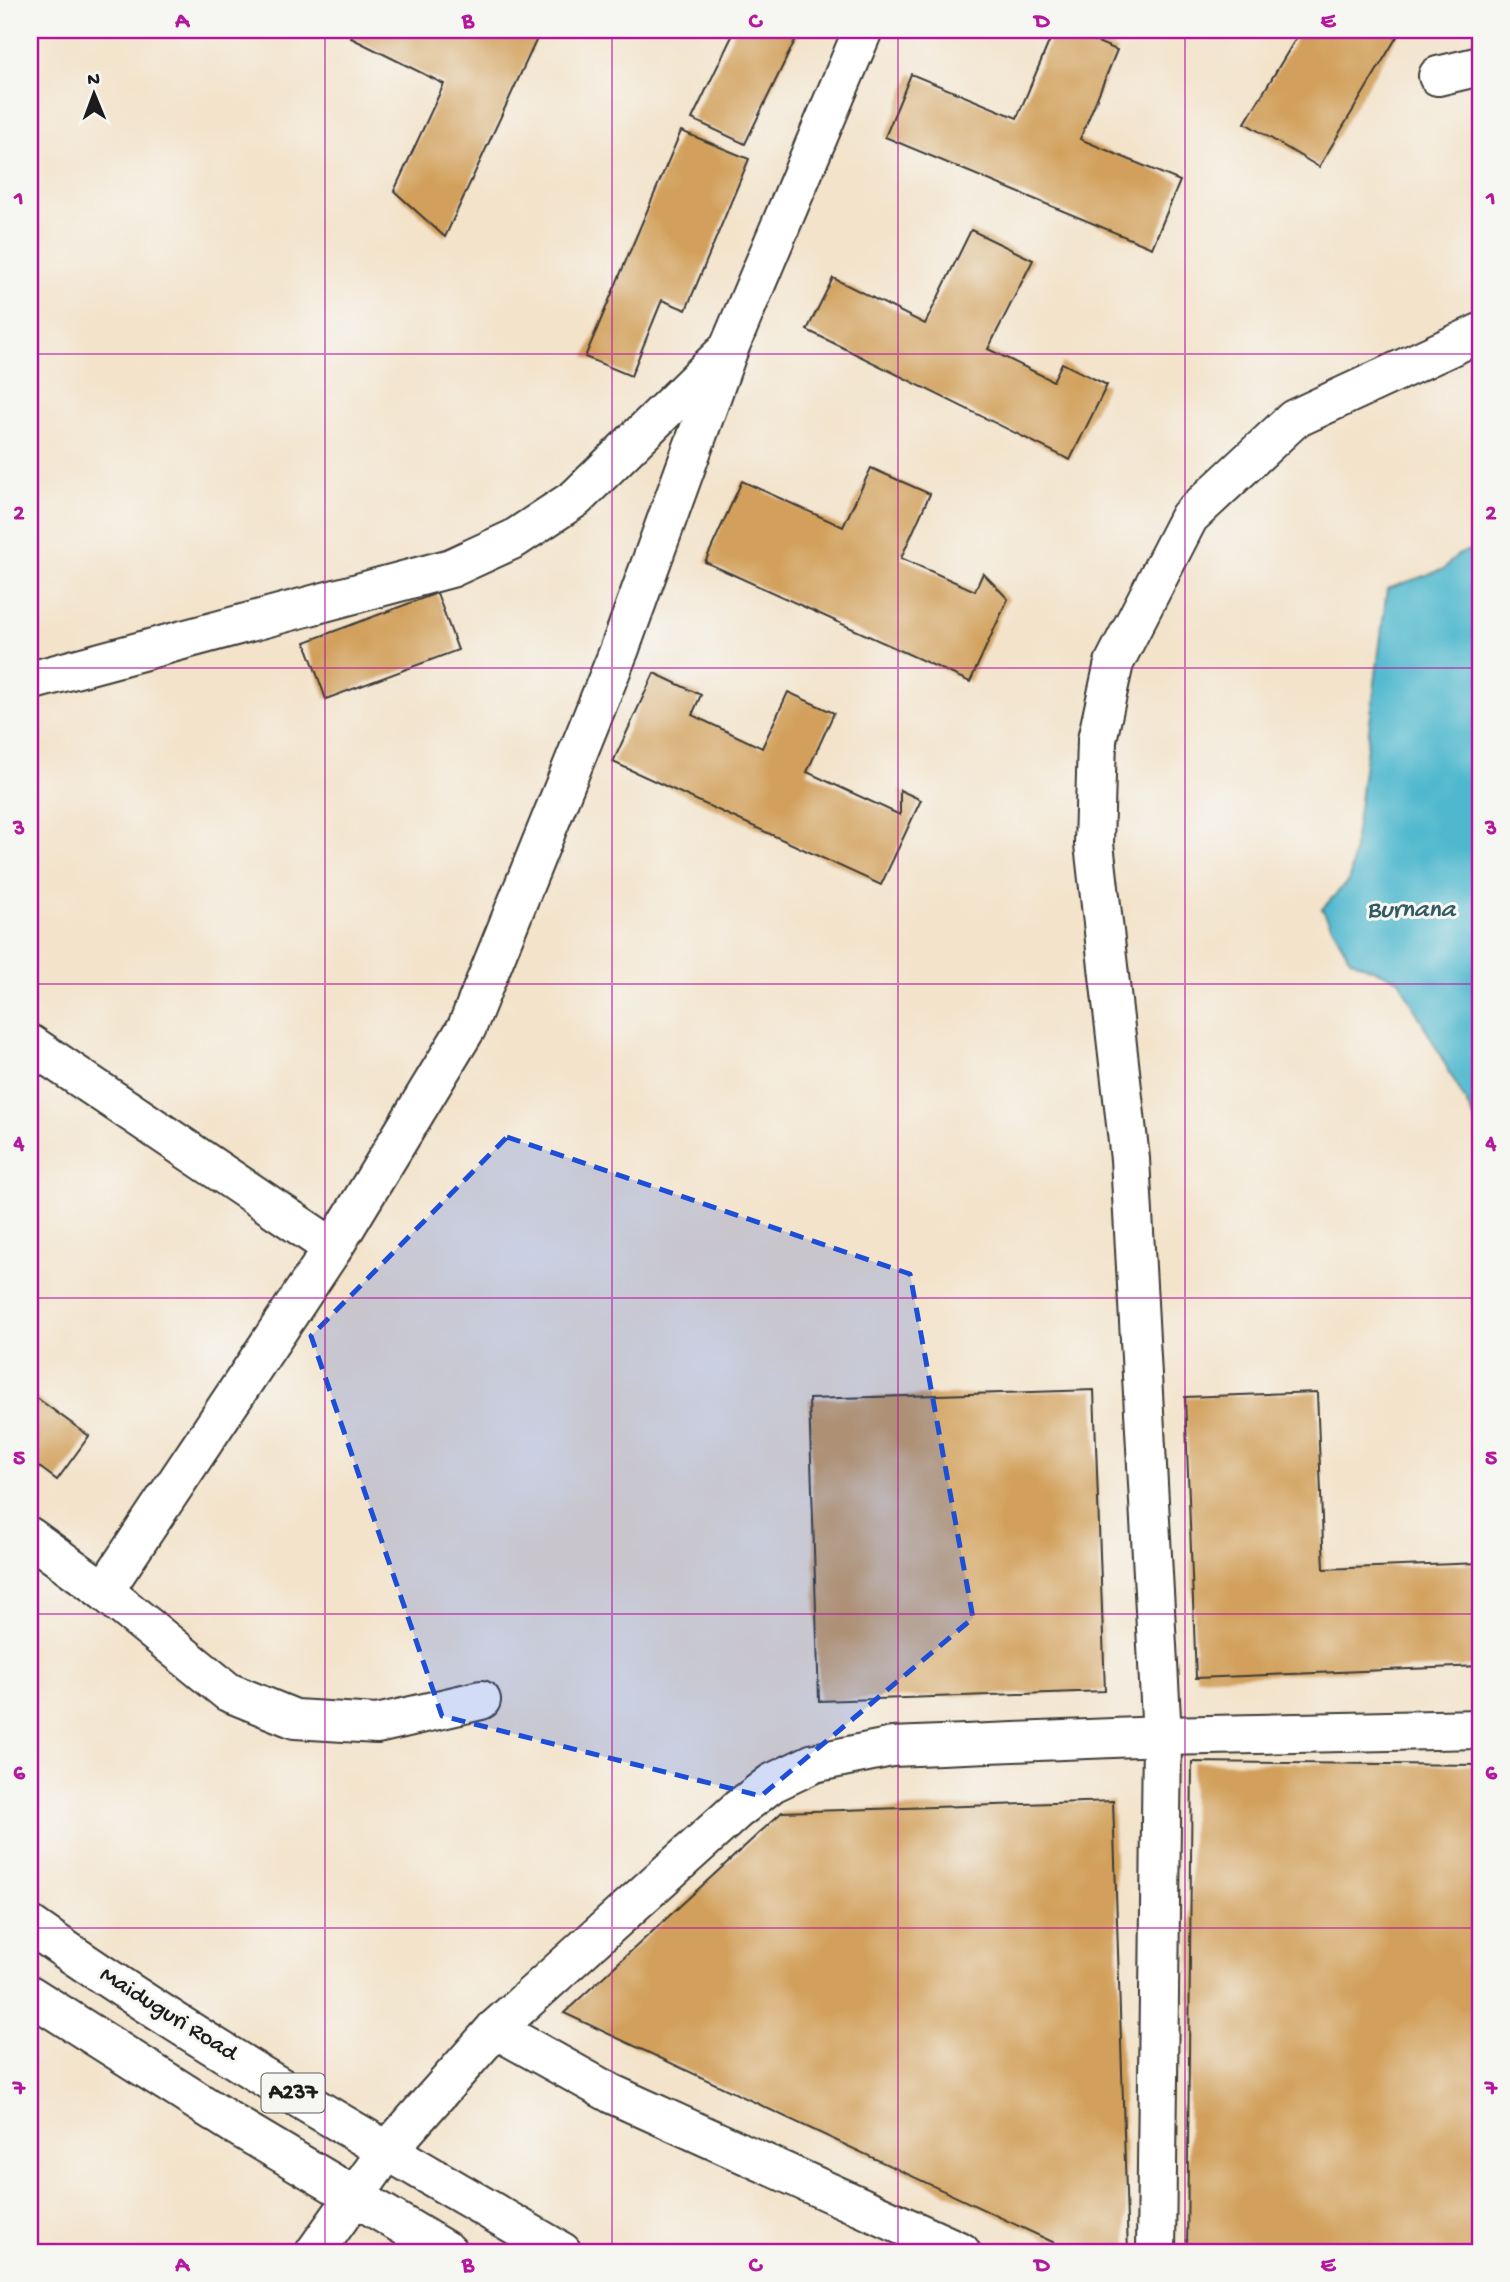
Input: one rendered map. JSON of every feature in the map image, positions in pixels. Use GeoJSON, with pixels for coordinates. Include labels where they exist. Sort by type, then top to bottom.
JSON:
{"type":"FeatureCollection","features":[{"type":"Feature","properties":{"kind":"main road"},"geometry":{"type":"LineString","coordinates":[[104,1591],[333,1248],[467,1027],[619,651],[729,348],[863,30]]}},
{"type":"Feature","properties":{"kind":"main road"},"geometry":{"type":"LineString","coordinates":[[1438,76],[1480,66]]}},
{"type":"Feature","properties":{"kind":"main road"},"geometry":{"type":"LineString","coordinates":[[1156,2252],[1162,1736],[1130,1159],[1094,844],[1097,740],[1114,663],[1189,517],[1294,419],[1480,333]]}},
{"type":"Feature","properties":{"kind":"main road"},"geometry":{"type":"LineString","coordinates":[[30,681],[451,568],[514,538],[576,498],[729,348]]}},
{"type":"Feature","properties":{"kind":"main road"},"geometry":{"type":"LineString","coordinates":[[30,1044],[333,1248]]}},
{"type":"Feature","properties":{"kind":"main road"},"geometry":{"type":"LineString","coordinates":[[30,1537],[104,1591],[228,1692],[295,1719],[377,1724],[481,1700]]}},
{"type":"Feature","properties":{"kind":"main road"},"geometry":{"type":"LineString","coordinates":[[315,2252],[387,2151],[495,2029],[737,1810],[772,1783],[814,1763],[892,1747],[1162,1736],[1480,1729]]}},
{"type":"Feature","properties":{"kind":"main road","name":"Maiduguri Road"},"geometry":{"type":"LineString","coordinates":[[30,1925],[94,1970],[387,2151],[562,2252]]}},
{"type":"Feature","properties":{"kind":"main road","name":"A237"},"geometry":{"type":"LineString","coordinates":[[30,1995],[353,2197],[448,2252]]}},
{"type":"Feature","properties":{"kind":"main road"},"geometry":{"type":"LineString","coordinates":[[495,2029],[612,2094],[961,2252]]}},
{"type":"Feature","properties":{"kind":"highlighted area"},"geometry":{"type":"Polygon","coordinates":[[[507,1137],[910,1274],[973,1618],[761,1796],[442,1716],[311,1336],[507,1137]]]}},
{"type":"Feature","properties":{"kind":"water","name":"Burnana"},"geometry":{"type":"Polygon","coordinates":[[[1480,546],[1480,1128],[1399,980],[1351,960],[1322,909],[1350,879],[1387,589],[1444,569],[1457,555],[1480,546]]]}},
{"type":"Feature","properties":{"kind":"building"},"geometry":{"type":"Polygon","coordinates":[[[355,30],[541,30],[445,237],[394,191],[444,84],[351,38],[355,30]]]}},
{"type":"Feature","properties":{"kind":"building"},"geometry":{"type":"Polygon","coordinates":[[[735,30],[800,30],[745,144],[692,119],[735,30]]]}},
{"type":"Feature","properties":{"kind":"building"},"geometry":{"type":"Polygon","coordinates":[[[1054,30],[1068,30],[1117,50],[1080,139],[1180,181],[1152,248],[885,137],[911,74],[1017,118],[1054,30]]]}},
{"type":"Feature","properties":{"kind":"building"},"geometry":{"type":"Polygon","coordinates":[[[1301,30],[1401,30],[1319,167],[1245,123],[1301,30]]]}},
{"type":"Feature","properties":{"kind":"building"},"geometry":{"type":"Polygon","coordinates":[[[681,131],[749,159],[686,310],[662,300],[631,376],[585,357],[681,131]]]}},
{"type":"Feature","properties":{"kind":"building"},"geometry":{"type":"Polygon","coordinates":[[[971,230],[1033,260],[988,349],[1053,381],[1062,363],[1107,385],[1070,460],[807,330],[833,278],[925,324],[971,230]]]}},
{"type":"Feature","properties":{"kind":"building"},"geometry":{"type":"Polygon","coordinates":[[[871,468],[930,494],[901,558],[975,591],[983,573],[1008,599],[970,682],[705,562],[742,481],[843,527],[871,468]]]}},
{"type":"Feature","properties":{"kind":"building"},"geometry":{"type":"Polygon","coordinates":[[[437,593],[458,650],[326,699],[305,642],[437,593]]]}},
{"type":"Feature","properties":{"kind":"building"},"geometry":{"type":"Polygon","coordinates":[[[654,673],[701,695],[692,715],[762,748],[788,692],[834,713],[807,772],[900,815],[900,790],[921,800],[881,885],[613,762],[654,673]]]}},
{"type":"Feature","properties":{"kind":"building"},"geometry":{"type":"Polygon","coordinates":[[[1094,1390],[1105,1691],[819,1701],[809,1399],[1094,1390]]]}},
{"type":"Feature","properties":{"kind":"building"},"geometry":{"type":"Polygon","coordinates":[[[1317,1392],[1324,1569],[1480,1563],[1480,1666],[1196,1678],[1185,1397],[1317,1392]]]}},
{"type":"Feature","properties":{"kind":"building"},"geometry":{"type":"Polygon","coordinates":[[[30,1393],[89,1436],[57,1480],[30,1460],[30,1393]]]}},
{"type":"Feature","properties":{"kind":"building"},"geometry":{"type":"Polygon","coordinates":[[[1192,1762],[1480,1765],[1480,2252],[1187,2252],[1192,1762]]]}},
{"type":"Feature","properties":{"kind":"building"},"geometry":{"type":"Polygon","coordinates":[[[1113,1801],[1128,2252],[1074,2252],[564,2013],[782,1812],[1113,1801]]]}}]}
